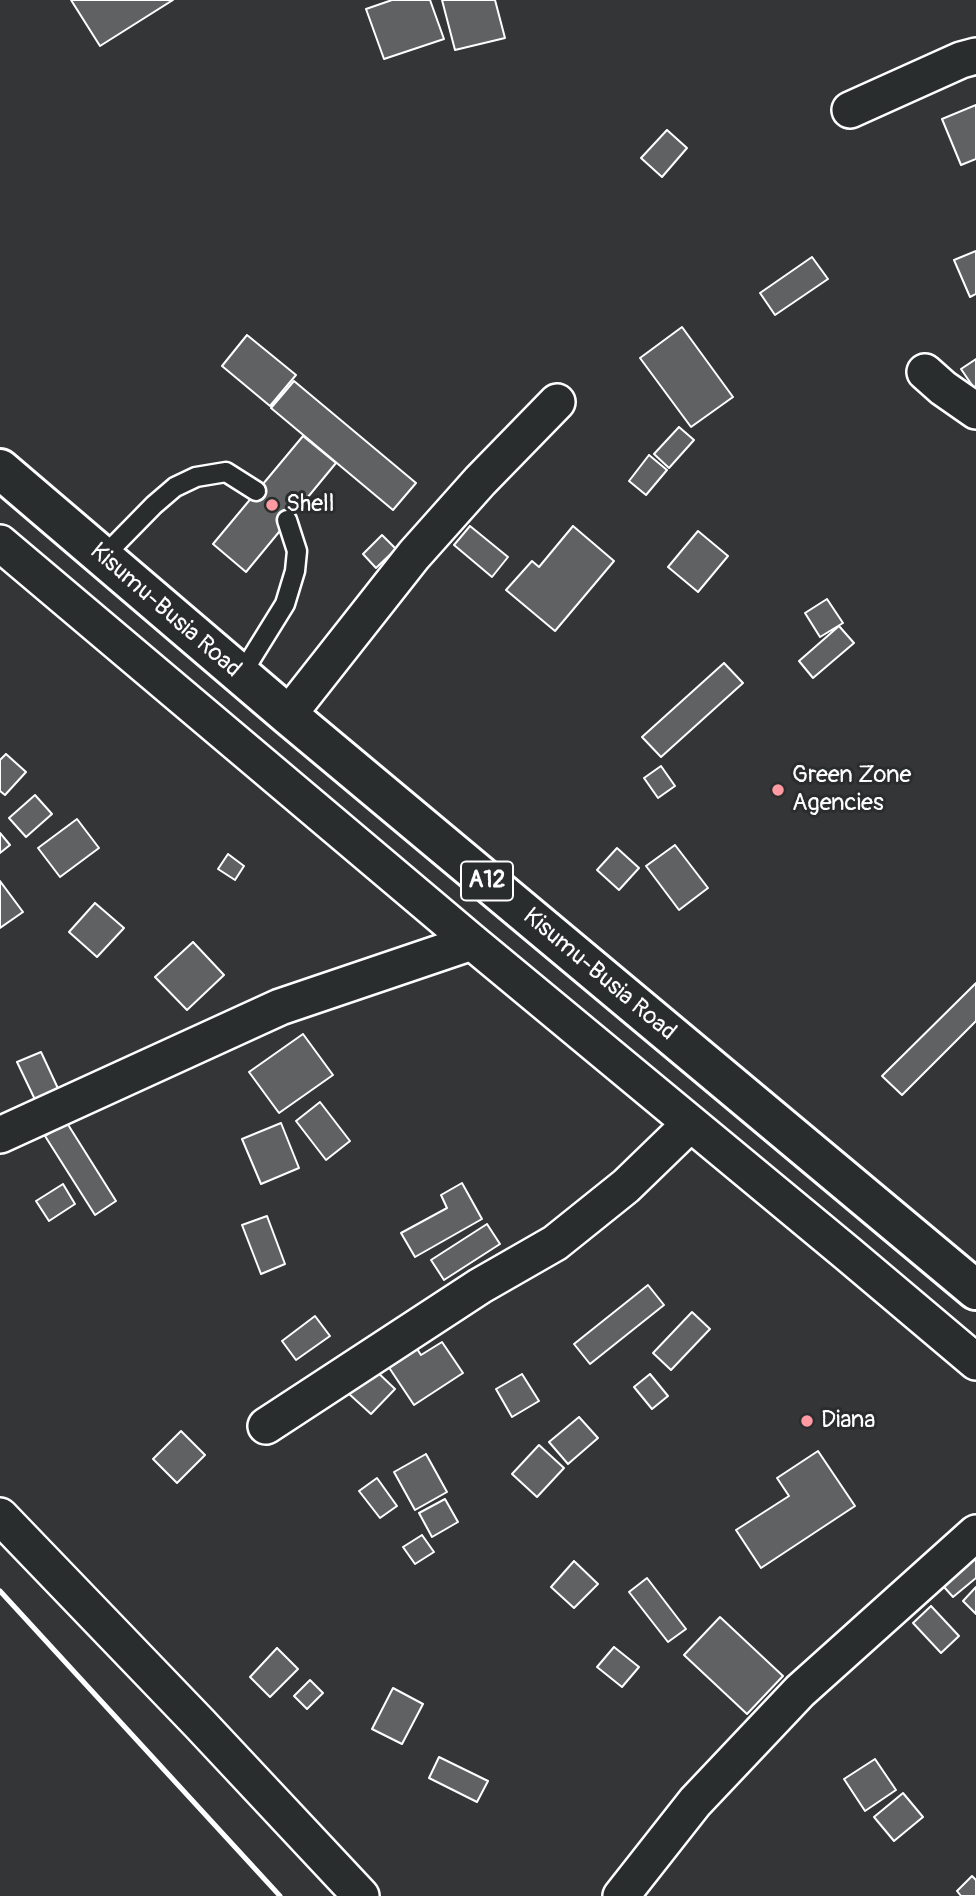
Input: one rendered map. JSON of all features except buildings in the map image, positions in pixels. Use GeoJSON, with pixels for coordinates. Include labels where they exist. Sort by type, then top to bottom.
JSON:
{"type":"FeatureCollection","features":[{"type":"Feature","properties":{"kind":"highway","name":"Kisumu-Busia Road"},"geometry":{"type":"LineString","coordinates":[[0,469],[288,715],[976,1290]]}},
{"type":"Feature","properties":{"kind":"street"},"geometry":{"type":"LineString","coordinates":[[850,110],[976,55]]}},
{"type":"Feature","properties":{"kind":"street"},"geometry":{"type":"LineString","coordinates":[[925,372],[976,411]]}},
{"type":"Feature","properties":{"kind":"street"},"geometry":{"type":"LineString","coordinates":[[288,715],[414,555],[480,481],[557,402]]}},
{"type":"Feature","properties":{"kind":"street"},"geometry":{"type":"LineString","coordinates":[[0,543],[472,942],[976,1362]]}},
{"type":"Feature","properties":{"kind":"street"},"geometry":{"type":"LineString","coordinates":[[0,1135],[280,1007],[472,942]]}},
{"type":"Feature","properties":{"kind":"street"},"geometry":{"type":"LineString","coordinates":[[266,1426],[480,1286],[555,1243],[626,1186],[690,1124]]}},
{"type":"Feature","properties":{"kind":"street"},"geometry":{"type":"LineString","coordinates":[[0,1516],[201,1724],[360,1896]]}},
{"type":"Feature","properties":{"kind":"street"},"geometry":{"type":"LineString","coordinates":[[621,1896],[695,1802],[800,1692],[976,1533]]}},
{"type":"Feature","properties":{"kind":"lane"},"geometry":{"type":"LineString","coordinates":[[103,557],[154,505],[175,487],[196,477],[226,472],[256,491]]}},
{"type":"Feature","properties":{"kind":"lane"},"geometry":{"type":"LineString","coordinates":[[241,675],[285,604],[295,571],[297,551],[288,520]]}},
{"type":"Feature","properties":{"kind":"railway"},"geometry":{"type":"LineString","coordinates":[[0,1591],[280,1896]]}},
{"type":"Feature","properties":{"kind":"place","name":"Shell"},"geometry":{"type":"Point","coordinates":[272,505]}},
{"type":"Feature","properties":{"kind":"place","name":"Green Zone Agencies"},"geometry":{"type":"Point","coordinates":[778,790]}},
{"type":"Feature","properties":{"kind":"place","name":"Diana"},"geometry":{"type":"Point","coordinates":[807,1421]}}]}
